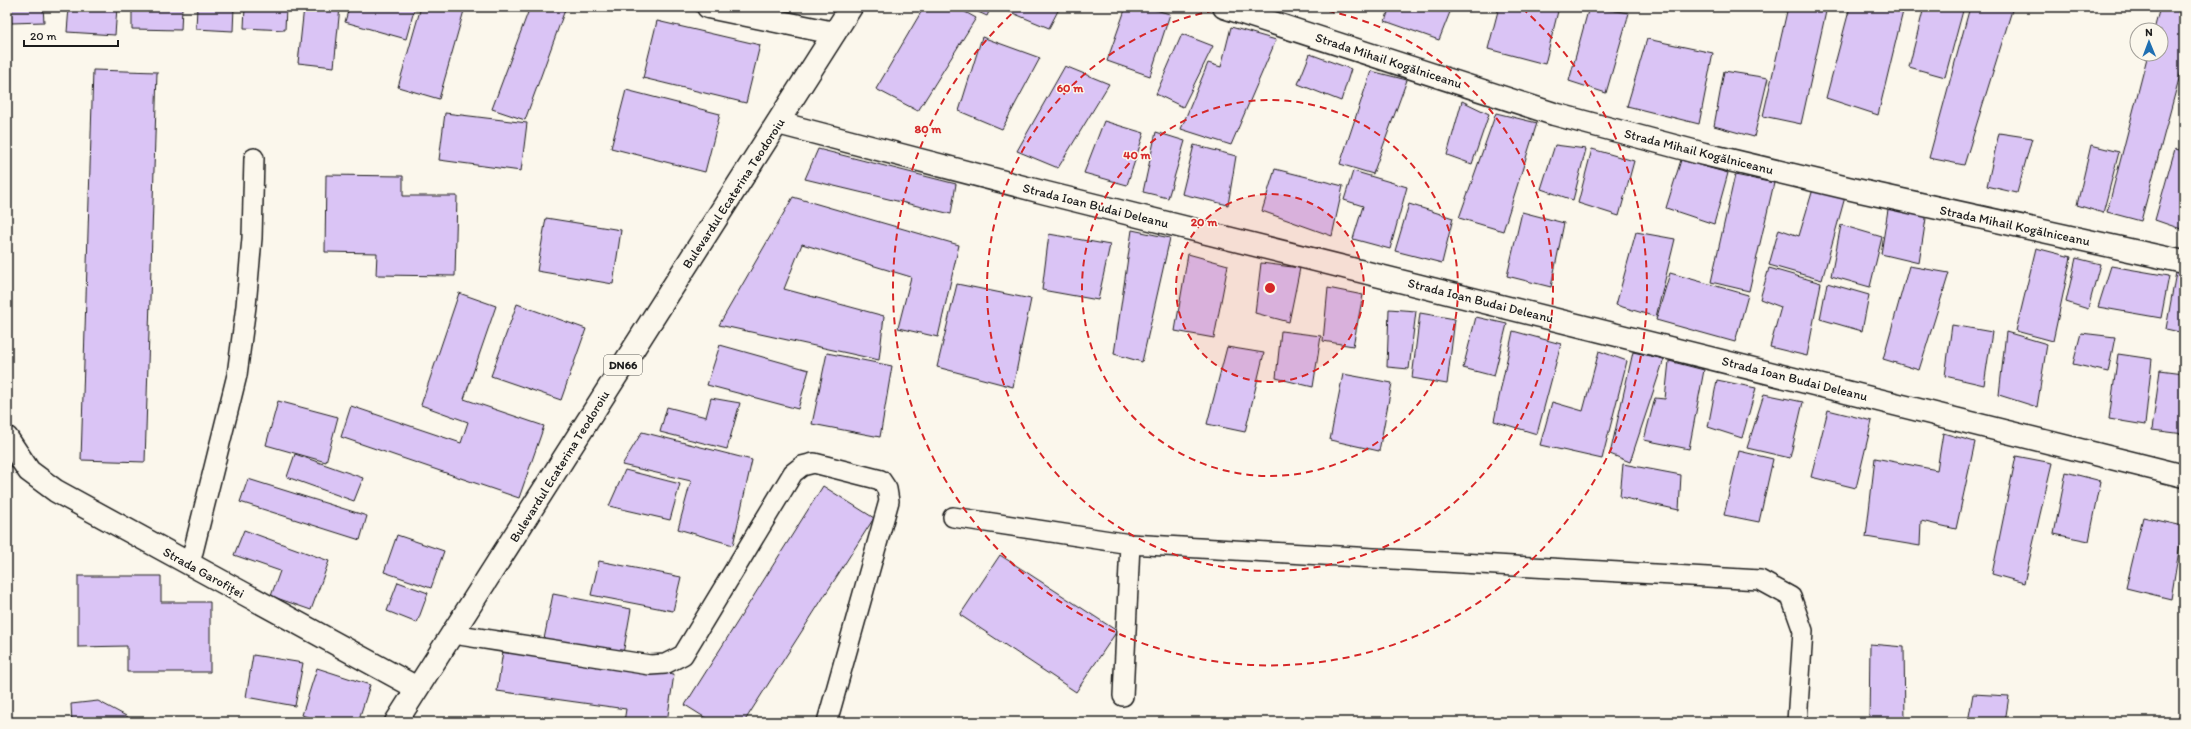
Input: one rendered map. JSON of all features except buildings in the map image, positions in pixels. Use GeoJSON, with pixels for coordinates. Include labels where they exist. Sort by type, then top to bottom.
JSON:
{"type":"FeatureCollection","features":[{"type":"Feature","properties":{"kind":"street"},"geometry":{"type":"LineString","coordinates":[[708,7],[834,33]]}},
{"type":"Feature","properties":{"kind":"street","name":"Bulevardul Ecaterina Teodoroiu"},"geometry":{"type":"LineString","coordinates":[[396,722],[851,7]]}},
{"type":"Feature","properties":{"kind":"street","name":"Strada Mihail Kogălniceanu"},"geometry":{"type":"LineString","coordinates":[[1224,7],[1562,116],[1856,190],[2184,262]]}},
{"type":"Feature","properties":{"kind":"street","name":"Strada Ioan Budai Deleanu"},"geometry":{"type":"LineString","coordinates":[[778,123],[1046,193],[2184,476]]}},
{"type":"Feature","properties":{"kind":"street","name":"Strada Garofiței"},"geometry":{"type":"LineString","coordinates":[[7,438],[29,471],[56,491],[417,688]]}},
{"type":"Feature","properties":{"kind":"lane"},"geometry":{"type":"LineString","coordinates":[[190,564],[238,375],[252,238],[254,158]]}},
{"type":"Feature","properties":{"kind":"lane"},"geometry":{"type":"LineString","coordinates":[[452,634],[650,665],[665,664],[684,655],[793,473],[802,466],[814,463],[880,480],[887,490],[889,502],[827,722]]}},
{"type":"Feature","properties":{"kind":"lane"},"geometry":{"type":"LineString","coordinates":[[953,517],[1130,544],[1760,580],[1791,597],[1802,631],[1797,722]]}},
{"type":"Feature","properties":{"kind":"lane"},"geometry":{"type":"LineString","coordinates":[[1123,696],[1130,544]]}}]}
